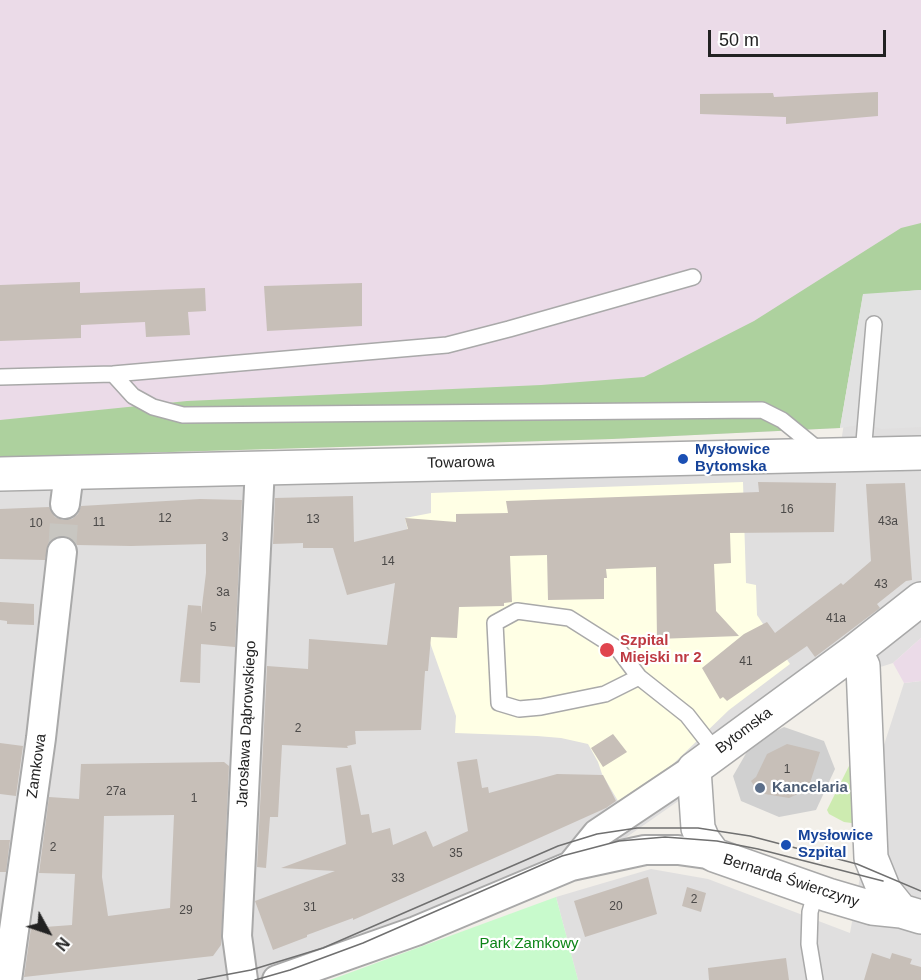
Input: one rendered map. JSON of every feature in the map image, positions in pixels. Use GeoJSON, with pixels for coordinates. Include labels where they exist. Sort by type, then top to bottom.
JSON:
{"type":"FeatureCollection","features":[{"type":"Feature","properties":{"kind":"street","name":"Towarowa"},"geometry":{"type":"LineString","coordinates":[[0,474],[921,453]]}},
{"type":"Feature","properties":{"kind":"street","name":"Jarosława Dąbrowskiego"},"geometry":{"type":"LineString","coordinates":[[243,980],[237,936],[260,467]]}},
{"type":"Feature","properties":{"kind":"street"},"geometry":{"type":"LineString","coordinates":[[65,504],[69,472]]}},
{"type":"Feature","properties":{"kind":"street","name":"Zamkowa"},"geometry":{"type":"LineString","coordinates":[[7,980],[41,738],[62,552]]}},
{"type":"Feature","properties":{"kind":"street","name":"Bytomska"},"geometry":{"type":"LineString","coordinates":[[572,866],[597,834],[705,761],[855,651],[921,598]]}},
{"type":"Feature","properties":{"kind":"street"},"geometry":{"type":"LineString","coordinates":[[855,651],[863,666],[871,858],[884,890],[911,914]]}},
{"type":"Feature","properties":{"kind":"street","name":"Bernarda Świerczyny"},"geometry":{"type":"LineString","coordinates":[[705,761],[698,828],[703,840],[714,855],[872,908],[911,914]]}},
{"type":"Feature","properties":{"kind":"street","name":"Bytomska"},"geometry":{"type":"LineString","coordinates":[[277,980],[416,931],[572,866],[645,850],[678,850],[714,855]]}},
{"type":"Feature","properties":{"kind":"street"},"geometry":{"type":"LineString","coordinates":[[822,892],[857,875],[866,867],[871,858]]}},
{"type":"Feature","properties":{"kind":"lane"},"geometry":{"type":"LineString","coordinates":[[0,376],[113,374],[447,345],[693,277]]}},
{"type":"Feature","properties":{"kind":"lane"},"geometry":{"type":"LineString","coordinates":[[863,454],[874,324]]}},
{"type":"Feature","properties":{"kind":"lane"},"geometry":{"type":"LineString","coordinates":[[113,374],[133,396],[153,407],[183,415],[762,410],[782,420],[825,455]]}},
{"type":"Feature","properties":{"kind":"lane"},"geometry":{"type":"LineString","coordinates":[[639,677],[605,694],[541,707],[519,709],[499,703],[495,623],[517,611],[569,618],[618,649],[639,677],[687,715],[705,761]]}},
{"type":"Feature","properties":{"kind":"lane"},"geometry":{"type":"LineString","coordinates":[[815,980],[809,944],[810,912],[822,892]]}},
{"type":"Feature","properties":{"kind":"shaded area"},"geometry":{"type":"Polygon","coordinates":[[[0,0],[921,0],[921,290],[863,294],[840,428],[612,439],[0,457],[0,0]]]}},
{"type":"Feature","properties":{"kind":"shaded area"},"geometry":{"type":"Polygon","coordinates":[[[921,290],[921,638],[893,663],[840,680],[720,772],[621,841],[317,980],[0,980],[0,492],[837,470],[863,294],[921,290]]]}},
{"type":"Feature","properties":{"kind":"shaded area"},"geometry":{"type":"Polygon","coordinates":[[[921,290],[921,427],[881,429],[866,424],[840,428],[863,294],[921,290]]]}},
{"type":"Feature","properties":{"kind":"shaded area","name":"Szpital Miejski nr 2"},"geometry":{"type":"Polygon","coordinates":[[[743,482],[746,583],[756,585],[757,615],[790,664],[729,710],[672,765],[618,801],[588,744],[537,736],[455,733],[456,716],[428,637],[419,577],[405,518],[431,513],[431,493],[743,482]]]}},
{"type":"Feature","properties":{"kind":"shaded area"},"geometry":{"type":"Polygon","coordinates":[[[921,638],[921,681],[904,683],[893,663],[921,638]]]}},
{"type":"Feature","properties":{"kind":"shaded area"},"geometry":{"type":"Polygon","coordinates":[[[921,681],[921,980],[578,980],[556,897],[651,869],[708,879],[850,933],[883,748],[904,683],[921,681]]]}},
{"type":"Feature","properties":{"kind":"shaded area"},"geometry":{"type":"Polygon","coordinates":[[[784,727],[824,741],[835,769],[816,810],[779,817],[741,801],[733,776],[752,743],[784,727]]]}},
{"type":"Feature","properties":{"kind":"green space"},"geometry":{"type":"Polygon","coordinates":[[[921,223],[921,290],[863,295],[840,428],[612,439],[0,457],[0,420],[187,401],[541,385],[644,377],[754,321],[901,228],[921,223]]]}},
{"type":"Feature","properties":{"kind":"green space"},"geometry":{"type":"Polygon","coordinates":[[[857,750],[859,824],[844,822],[829,814],[827,810],[857,750]]]}},
{"type":"Feature","properties":{"kind":"green space","name":"Park Zamkowy"},"geometry":{"type":"Polygon","coordinates":[[[556,897],[578,980],[330,980],[556,897]]]}},
{"type":"Feature","properties":{"kind":"building"},"geometry":{"type":"Polygon","coordinates":[[[878,92],[878,116],[786,124],[786,117],[700,114],[700,94],[773,93],[774,97],[878,92]]]}},
{"type":"Feature","properties":{"kind":"building"},"geometry":{"type":"Polygon","coordinates":[[[80,282],[80,293],[205,288],[206,311],[188,312],[190,335],[146,337],[145,322],[81,325],[81,338],[0,341],[0,285],[80,282]]]}},
{"type":"Feature","properties":{"kind":"building"},"geometry":{"type":"Polygon","coordinates":[[[362,283],[362,326],[267,331],[264,286],[362,283]]]}},
{"type":"Feature","properties":{"kind":"building"},"geometry":{"type":"Polygon","coordinates":[[[758,482],[836,483],[834,532],[730,533],[731,563],[714,564],[716,611],[739,636],[657,639],[656,567],[606,569],[604,599],[548,600],[547,555],[510,556],[512,602],[504,603],[504,606],[459,607],[457,638],[431,637],[428,671],[425,671],[421,730],[355,731],[356,744],[347,746],[348,748],[282,745],[278,817],[270,817],[266,868],[257,867],[267,666],[308,669],[309,639],[387,645],[395,583],[347,595],[333,548],[303,548],[303,543],[273,544],[275,498],[353,496],[354,542],[408,529],[405,518],[456,522],[456,514],[508,513],[506,501],[759,492],[758,482]]]}},
{"type":"Feature","properties":{"kind":"building"},"geometry":{"type":"Polygon","coordinates":[[[905,483],[912,580],[906,581],[877,604],[880,608],[815,657],[807,646],[727,701],[723,697],[720,699],[702,668],[744,634],[767,622],[775,633],[841,583],[843,585],[871,561],[866,484],[905,483]]]}},
{"type":"Feature","properties":{"kind":"building"},"geometry":{"type":"Polygon","coordinates":[[[200,499],[242,500],[235,647],[201,644],[200,683],[180,682],[188,605],[201,606],[201,614],[206,573],[206,544],[77,545],[71,538],[63,536],[56,537],[49,542],[45,560],[0,559],[0,509],[49,507],[55,517],[63,520],[72,519],[78,514],[81,506],[200,499]]]}},
{"type":"Feature","properties":{"kind":"building"},"geometry":{"type":"Polygon","coordinates":[[[0,602],[34,604],[34,625],[7,624],[7,621],[0,620],[0,602]]]}},
{"type":"Feature","properties":{"kind":"building"},"geometry":{"type":"Polygon","coordinates":[[[613,734],[627,752],[603,767],[591,748],[613,734]]]}},
{"type":"Feature","properties":{"kind":"building"},"geometry":{"type":"Polygon","coordinates":[[[0,743],[23,746],[16,796],[0,794],[0,743]]]}},
{"type":"Feature","properties":{"kind":"building"},"geometry":{"type":"Polygon","coordinates":[[[787,744],[820,752],[808,789],[789,798],[759,793],[751,781],[756,777],[767,754],[787,744]]]}},
{"type":"Feature","properties":{"kind":"building"},"geometry":{"type":"Polygon","coordinates":[[[477,759],[482,788],[488,787],[489,793],[557,774],[603,775],[616,801],[606,808],[353,920],[353,918],[307,935],[307,937],[273,950],[255,901],[335,871],[281,868],[346,844],[336,768],[351,765],[361,815],[369,814],[372,833],[390,828],[393,845],[426,831],[433,847],[468,831],[457,762],[477,759]]]}},
{"type":"Feature","properties":{"kind":"building"},"geometry":{"type":"Polygon","coordinates":[[[224,762],[229,766],[221,945],[213,956],[24,977],[31,928],[72,925],[75,874],[39,873],[49,797],[79,799],[81,764],[224,762]],[[174,815],[104,816],[102,877],[108,916],[170,908],[174,815]]]}},
{"type":"Feature","properties":{"kind":"building"},"geometry":{"type":"Polygon","coordinates":[[[0,840],[10,840],[6,872],[0,872],[0,840]]]}},
{"type":"Feature","properties":{"kind":"building"},"geometry":{"type":"Polygon","coordinates":[[[648,877],[657,914],[585,937],[574,901],[648,877]]]}},
{"type":"Feature","properties":{"kind":"building"},"geometry":{"type":"Polygon","coordinates":[[[687,887],[706,893],[701,912],[682,906],[687,887]]]}},
{"type":"Feature","properties":{"kind":"building"},"geometry":{"type":"Polygon","coordinates":[[[872,953],[890,959],[892,953],[912,959],[910,964],[921,967],[921,980],[864,980],[872,953]]]}},
{"type":"Feature","properties":{"kind":"building"},"geometry":{"type":"Polygon","coordinates":[[[786,958],[789,980],[709,980],[708,968],[786,958]]]}},
{"type":"Feature","properties":{"kind":"tunnel"},"geometry":{"type":"LineString","coordinates":[[62,552],[65,504]]}},
{"type":"Feature","properties":{"kind":"tram line"},"geometry":{"type":"LineString","coordinates":[[198,980],[251,970],[323,948],[558,846],[597,834],[637,828],[698,828],[750,836],[857,864],[921,891]]}},
{"type":"Feature","properties":{"kind":"tram line"},"geometry":{"type":"LineString","coordinates":[[255,980],[290,970],[363,943],[562,856],[619,841],[665,837],[717,841],[758,849],[883,881]]}},
{"type":"Feature","properties":{"kind":"place","name":"Mysłowice Bytomska"},"geometry":{"type":"Point","coordinates":[683,459]}},
{"type":"Feature","properties":{"kind":"place","name":"Szpital Miejski nr 2"},"geometry":{"type":"Point","coordinates":[607,650]}},
{"type":"Feature","properties":{"kind":"place","name":"Kancelaria"},"geometry":{"type":"Point","coordinates":[760,788]}},
{"type":"Feature","properties":{"kind":"place","name":"Mysłowice Szpital"},"geometry":{"type":"Point","coordinates":[786,845]}}]}
